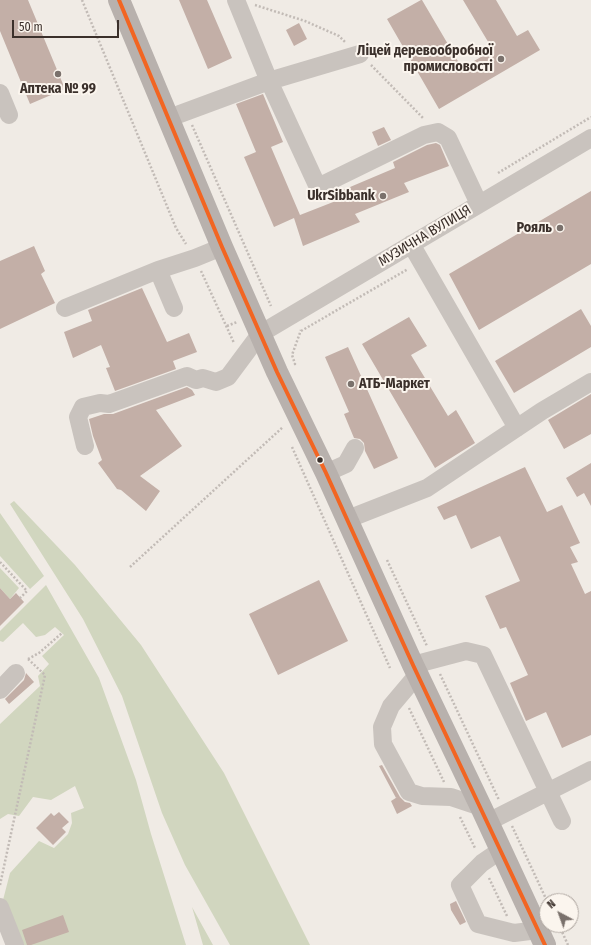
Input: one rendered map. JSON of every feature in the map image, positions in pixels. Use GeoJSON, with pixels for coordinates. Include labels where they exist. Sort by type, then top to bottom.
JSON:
{"type":"FeatureCollection","features":[{"type":"Feature","properties":{"kind":"main road"},"geometry":{"type":"LineString","coordinates":[[119,0],[178,115],[222,247],[277,372],[348,519],[415,670],[492,814],[501,850],[539,919]]}},
{"type":"Feature","properties":{"kind":"street"},"geometry":{"type":"LineString","coordinates":[[236,0],[269,81],[316,183],[324,184],[424,135],[438,132],[448,138],[476,196]]}},
{"type":"Feature","properties":{"kind":"street"},"geometry":{"type":"LineString","coordinates":[[178,115],[269,81],[360,54]]}},
{"type":"Feature","properties":{"kind":"street"},"geometry":{"type":"LineString","coordinates":[[0,93],[9,115]]}},
{"type":"Feature","properties":{"kind":"street","name":"МУЗИЧНА ВУЛИЦЯ"},"geometry":{"type":"LineString","coordinates":[[260,334],[411,244],[476,196],[591,138]]}},
{"type":"Feature","properties":{"kind":"street"},"geometry":{"type":"LineString","coordinates":[[411,244],[517,428]]}},
{"type":"Feature","properties":{"kind":"street"},"geometry":{"type":"LineString","coordinates":[[65,308],[158,270],[195,258],[222,247]]}},
{"type":"Feature","properties":{"kind":"street"},"geometry":{"type":"LineString","coordinates":[[158,270],[174,308]]}},
{"type":"Feature","properties":{"kind":"street"},"geometry":{"type":"LineString","coordinates":[[85,446],[78,417],[83,407],[100,403],[109,404],[187,376],[196,380],[203,378],[216,382],[228,377],[260,334]]}},
{"type":"Feature","properties":{"kind":"street"},"geometry":{"type":"LineString","coordinates":[[348,519],[427,488],[542,410],[591,382]]}},
{"type":"Feature","properties":{"kind":"street"},"geometry":{"type":"LineString","coordinates":[[326,473],[346,464],[355,448]]}},
{"type":"Feature","properties":{"kind":"street"},"geometry":{"type":"LineString","coordinates":[[562,821],[548,792],[483,655],[466,651],[434,660],[415,670],[391,706],[382,727],[383,744],[409,792],[422,796],[451,797],[492,814],[548,792],[591,770]]}},
{"type":"Feature","properties":{"kind":"street"},"geometry":{"type":"LineString","coordinates":[[0,690],[16,673]]}},
{"type":"Feature","properties":{"kind":"street"},"geometry":{"type":"LineString","coordinates":[[501,850],[482,863],[460,885],[475,918],[478,924],[514,932],[539,933]]}},
{"type":"Feature","properties":{"kind":"street"},"geometry":{"type":"LineString","coordinates":[[0,907],[15,945]]}},
{"type":"Feature","properties":{"kind":"path"},"geometry":{"type":"LineString","coordinates":[[82,0],[176,228],[195,258],[227,326],[236,350],[244,357]]}},
{"type":"Feature","properties":{"kind":"path"},"geometry":{"type":"LineString","coordinates":[[178,115],[270,306]]}},
{"type":"Feature","properties":{"kind":"path"},"geometry":{"type":"LineString","coordinates":[[476,196],[591,117]]}},
{"type":"Feature","properties":{"kind":"path"},"geometry":{"type":"LineString","coordinates":[[298,371],[292,355],[301,331],[421,262]]}},
{"type":"Feature","properties":{"kind":"path"},"geometry":{"type":"LineString","coordinates":[[227,326],[242,320]]}},
{"type":"Feature","properties":{"kind":"path"},"geometry":{"type":"LineString","coordinates":[[297,324],[301,331]]}},
{"type":"Feature","properties":{"kind":"path"},"geometry":{"type":"LineString","coordinates":[[289,366],[295,364]]}},
{"type":"Feature","properties":{"kind":"path"},"geometry":{"type":"LineString","coordinates":[[280,420],[286,434]]}},
{"type":"Feature","properties":{"kind":"path"},"geometry":{"type":"LineString","coordinates":[[130,567],[283,427]]}},
{"type":"Feature","properties":{"kind":"path"},"geometry":{"type":"LineString","coordinates":[[289,442],[390,668]]}},
{"type":"Feature","properties":{"kind":"path"},"geometry":{"type":"LineString","coordinates":[[384,555],[434,660],[492,814],[542,893]]}},
{"type":"Feature","properties":{"kind":"path"},"geometry":{"type":"LineString","coordinates":[[0,562],[27,591],[20,598]]}},
{"type":"Feature","properties":{"kind":"path"},"geometry":{"type":"LineString","coordinates":[[39,653],[62,633]]}},
{"type":"Feature","properties":{"kind":"path"},"geometry":{"type":"LineString","coordinates":[[0,884],[45,675],[28,658]]}},
{"type":"Feature","properties":{"kind":"path"},"geometry":{"type":"LineString","coordinates":[[406,701],[514,932]]}},
{"type":"Feature","properties":{"kind":"path"},"geometry":{"type":"LineString","coordinates":[[547,933],[568,945]]}},
{"type":"Feature","properties":{"kind":"green space"},"geometry":{"type":"Polygon","coordinates":[[[14,501],[75,565],[141,645],[224,773],[310,945],[230,945],[185,865],[162,813],[122,696],[83,619],[10,504],[14,501]]]}},
{"type":"Feature","properties":{"kind":"green space"},"geometry":{"type":"Polygon","coordinates":[[[0,513],[44,576],[30,589],[0,556],[0,513]]]}},
{"type":"Feature","properties":{"kind":"green space"},"geometry":{"type":"Polygon","coordinates":[[[0,568],[19,588],[10,599],[0,588],[0,568]]]}},
{"type":"Feature","properties":{"kind":"green space"},"geometry":{"type":"Polygon","coordinates":[[[46,585],[99,678],[136,780],[151,834],[186,945],[24,945],[3,900],[10,873],[39,841],[54,848],[68,834],[72,823],[71,813],[84,808],[75,786],[51,800],[33,797],[19,816],[8,814],[0,819],[0,724],[40,686],[38,676],[49,664],[42,656],[64,635],[55,627],[45,635],[36,637],[23,623],[3,642],[0,641],[0,631],[46,585]]]}},
{"type":"Feature","properties":{"kind":"green space"},"geometry":{"type":"Polygon","coordinates":[[[192,907],[213,945],[203,945],[192,907]]]}},
{"type":"Feature","properties":{"kind":"building"},"geometry":{"type":"Polygon","coordinates":[[[0,0],[28,0],[65,89],[30,104],[0,31],[0,0]]]}},
{"type":"Feature","properties":{"kind":"building"},"geometry":{"type":"Polygon","coordinates":[[[179,0],[207,0],[232,58],[208,69],[179,0]]]}},
{"type":"Feature","properties":{"kind":"building","name":"Ліцей деревообробної промисловості"},"geometry":{"type":"Polygon","coordinates":[[[421,0],[462,68],[493,50],[463,0],[496,0],[517,36],[528,30],[540,50],[439,109],[387,19],[421,0]]]}},
{"type":"Feature","properties":{"kind":"building"},"geometry":{"type":"Polygon","coordinates":[[[299,23],[307,39],[294,46],[286,30],[299,23]]]}},
{"type":"Feature","properties":{"kind":"building"},"geometry":{"type":"Polygon","coordinates":[[[263,94],[283,142],[271,147],[300,215],[346,197],[343,190],[395,168],[393,162],[427,145],[436,143],[440,145],[449,166],[404,183],[409,192],[355,214],[360,222],[303,246],[294,218],[274,227],[244,157],[256,152],[236,104],[263,94]]]}},
{"type":"Feature","properties":{"kind":"building"},"geometry":{"type":"Polygon","coordinates":[[[384,127],[391,140],[378,146],[372,132],[384,127]]]}},
{"type":"Feature","properties":{"kind":"building","name":"Рояль"},"geometry":{"type":"Polygon","coordinates":[[[591,191],[591,264],[479,330],[449,274],[591,191]]]}},
{"type":"Feature","properties":{"kind":"building"},"geometry":{"type":"Polygon","coordinates":[[[34,246],[45,271],[41,274],[55,303],[0,329],[0,261],[34,246]]]}},
{"type":"Feature","properties":{"kind":"building"},"geometry":{"type":"Polygon","coordinates":[[[142,288],[167,342],[189,333],[197,352],[173,361],[176,369],[115,391],[106,368],[110,367],[101,345],[73,358],[64,332],[92,321],[88,310],[142,288]]]}},
{"type":"Feature","properties":{"kind":"building"},"geometry":{"type":"Polygon","coordinates":[[[581,309],[591,326],[591,347],[514,393],[495,361],[581,309]]]}},
{"type":"Feature","properties":{"kind":"building"},"geometry":{"type":"Polygon","coordinates":[[[409,317],[427,346],[411,355],[448,416],[456,410],[475,443],[435,468],[362,344],[409,317]]]}},
{"type":"Feature","properties":{"kind":"building","name":"АТБ-Маркет"},"geometry":{"type":"Polygon","coordinates":[[[348,347],[398,458],[374,469],[365,451],[364,443],[360,439],[354,438],[344,414],[349,412],[325,357],[348,347]]]}},
{"type":"Feature","properties":{"kind":"building"},"geometry":{"type":"Polygon","coordinates":[[[187,387],[192,390],[195,395],[156,410],[182,446],[140,476],[160,491],[146,511],[121,490],[117,489],[98,463],[102,460],[93,436],[89,419],[104,414],[113,414],[187,387]]]}},
{"type":"Feature","properties":{"kind":"building"},"geometry":{"type":"Polygon","coordinates":[[[591,394],[591,434],[564,449],[548,420],[591,394]]]}},
{"type":"Feature","properties":{"kind":"building"},"geometry":{"type":"Polygon","coordinates":[[[591,463],[591,506],[584,493],[577,497],[566,478],[591,463]]]}},
{"type":"Feature","properties":{"kind":"building"},"geometry":{"type":"Polygon","coordinates":[[[525,467],[547,512],[562,505],[580,543],[570,547],[578,562],[571,564],[585,594],[591,591],[591,735],[562,748],[546,712],[526,721],[510,683],[528,675],[506,627],[500,629],[485,596],[520,581],[500,536],[471,549],[456,515],[444,520],[437,507],[525,467]]]}},
{"type":"Feature","properties":{"kind":"building"},"geometry":{"type":"Polygon","coordinates":[[[319,580],[348,641],[278,675],[249,614],[319,580]]]}},
{"type":"Feature","properties":{"kind":"building"},"geometry":{"type":"Polygon","coordinates":[[[0,588],[10,599],[16,593],[24,602],[0,626],[0,588]]]}},
{"type":"Feature","properties":{"kind":"building"},"geometry":{"type":"Polygon","coordinates":[[[26,673],[34,682],[9,704],[5,699],[24,680],[26,673]]]}},
{"type":"Feature","properties":{"kind":"building"},"geometry":{"type":"Polygon","coordinates":[[[382,765],[400,797],[412,806],[397,814],[391,801],[396,798],[379,766],[382,765]]]}},
{"type":"Feature","properties":{"kind":"building"},"geometry":{"type":"Polygon","coordinates":[[[59,812],[69,822],[62,828],[66,832],[53,845],[36,828],[51,813],[54,816],[59,812]]]}},
{"type":"Feature","properties":{"kind":"building"},"geometry":{"type":"Polygon","coordinates":[[[456,901],[466,922],[460,925],[451,910],[450,904],[456,901]]]}},
{"type":"Feature","properties":{"kind":"building"},"geometry":{"type":"Polygon","coordinates":[[[63,915],[69,932],[27,945],[22,930],[63,915]]]}},
{"type":"Feature","properties":{"kind":"transit line"},"geometry":{"type":"LineString","coordinates":[[119,0],[222,247],[277,372],[326,473],[413,665],[545,945]]}},
{"type":"Feature","properties":{"kind":"place","name":"Ліцей деревообробної промисловості"},"geometry":{"type":"Point","coordinates":[501,59]}},
{"type":"Feature","properties":{"kind":"place","name":"Аптека № 99"},"geometry":{"type":"Point","coordinates":[58,74]}},
{"type":"Feature","properties":{"kind":"place","name":"UkrSibbank"},"geometry":{"type":"Point","coordinates":[383,196]}},
{"type":"Feature","properties":{"kind":"place","name":"Рояль"},"geometry":{"type":"Point","coordinates":[560,228]}},
{"type":"Feature","properties":{"kind":"place","name":"АТБ-Маркет"},"geometry":{"type":"Point","coordinates":[351,384]}}]}
